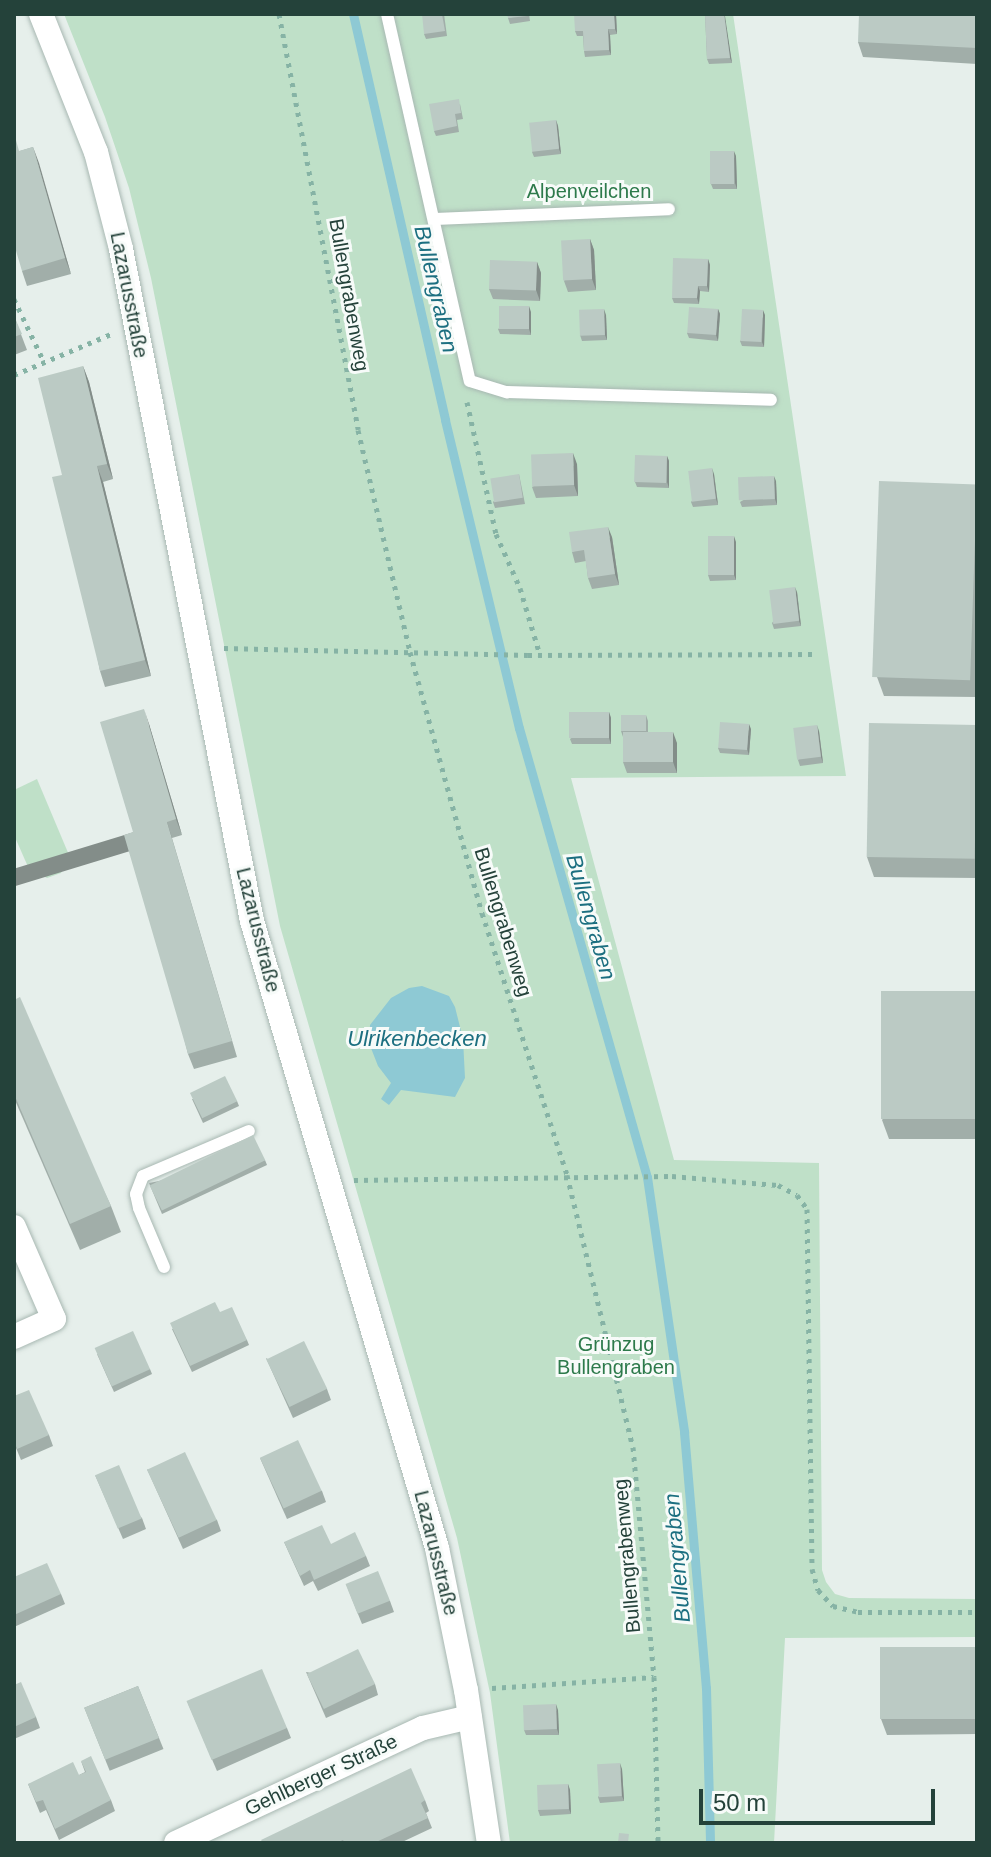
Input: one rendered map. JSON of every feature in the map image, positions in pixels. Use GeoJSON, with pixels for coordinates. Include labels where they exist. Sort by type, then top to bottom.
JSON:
{"type":"FeatureCollection","features":[{"type":"Feature","properties":{"kind":"street","name":"Lazarusstraße"},"geometry":{"type":"LineString","coordinates":[[41,14],[96,152],[121,249],[252,921],[437,1548],[470,1717],[489,1843]]}},
{"type":"Feature","properties":{"kind":"street"},"geometry":{"type":"LineString","coordinates":[[14,1227],[54,1319],[14,1337]]}},
{"type":"Feature","properties":{"kind":"street","name":"Gehlberger Straße"},"geometry":{"type":"LineString","coordinates":[[176,1843],[423,1728],[470,1717]]}},
{"type":"Feature","properties":{"kind":"lane"},"geometry":{"type":"LineString","coordinates":[[387,14],[470,381],[507,392],[771,400]]}},
{"type":"Feature","properties":{"kind":"lane"},"geometry":{"type":"LineString","coordinates":[[435,219],[669,209]]}},
{"type":"Feature","properties":{"kind":"lane"},"geometry":{"type":"LineString","coordinates":[[164,1267],[139,1208],[136,1194],[143,1176],[249,1131]]}},
{"type":"Feature","properties":{"kind":"path","name":"Bullengrabenweg"},"geometry":{"type":"LineString","coordinates":[[279,14],[358,430],[410,652],[482,913],[570,1175],[633,1447],[654,1677],[658,1843]]}},
{"type":"Feature","properties":{"kind":"path"},"geometry":{"type":"LineString","coordinates":[[14,299],[44,362]]}},
{"type":"Feature","properties":{"kind":"path"},"geometry":{"type":"LineString","coordinates":[[14,375],[115,332]]}},
{"type":"Feature","properties":{"kind":"path"},"geometry":{"type":"LineString","coordinates":[[470,381],[466,397],[496,534],[520,588],[540,655]]}},
{"type":"Feature","properties":{"kind":"path"},"geometry":{"type":"LineString","coordinates":[[228,648],[528,655],[815,654]]}},
{"type":"Feature","properties":{"kind":"path"},"geometry":{"type":"LineString","coordinates":[[330,1189],[361,1178],[672,1176],[778,1185],[797,1195],[807,1209],[812,1569],[818,1590],[833,1606],[858,1612],[977,1612]]}},
{"type":"Feature","properties":{"kind":"path"},"geometry":{"type":"LineString","coordinates":[[484,1688],[654,1677]]}},
{"type":"Feature","properties":{"kind":"green space","name":"Grünzug Bullengraben"},"geometry":{"type":"Polygon","coordinates":[[[64,14],[733,14],[846,776],[571,778],[674,1160],[819,1163],[822,1570],[826,1582],[835,1594],[849,1598],[977,1599],[977,1637],[785,1638],[774,1843],[510,1843],[490,1693],[457,1538],[280,926],[151,278],[129,188],[64,14]]]}},
{"type":"Feature","properties":{"kind":"green space"},"geometry":{"type":"Polygon","coordinates":[[[37,779],[69,855],[61,873],[47,878],[29,869],[14,835],[14,790],[37,779]]]}},
{"type":"Feature","properties":{"kind":"water","name":"Ulrikenbecken"},"geometry":{"type":"Polygon","coordinates":[[[422,986],[449,996],[455,1007],[463,1039],[465,1078],[455,1097],[401,1090],[389,1105],[381,1099],[391,1083],[378,1066],[369,1043],[370,1025],[391,998],[409,988],[422,986]]]}},
{"type":"Feature","properties":{"kind":"building"},"geometry":{"type":"Polygon","coordinates":[[[422,14],[442,14],[445,31],[424,34],[422,14]]]}},
{"type":"Feature","properties":{"kind":"building"},"geometry":{"type":"Polygon","coordinates":[[[507,14],[528,14],[528,16],[508,18],[507,14]]]}},
{"type":"Feature","properties":{"kind":"building"},"geometry":{"type":"Polygon","coordinates":[[[574,14],[614,14],[615,29],[608,29],[609,50],[584,51],[583,31],[575,31],[574,14]]]}},
{"type":"Feature","properties":{"kind":"building"},"geometry":{"type":"Polygon","coordinates":[[[705,14],[724,14],[730,58],[707,59],[705,14]]]}},
{"type":"Feature","properties":{"kind":"building"},"geometry":{"type":"Polygon","coordinates":[[[859,14],[977,14],[977,48],[858,42],[859,14]]]}},
{"type":"Feature","properties":{"kind":"building"},"geometry":{"type":"Polygon","coordinates":[[[459,99],[461,113],[455,114],[457,126],[434,131],[429,104],[459,99]]]}},
{"type":"Feature","properties":{"kind":"building"},"geometry":{"type":"Polygon","coordinates":[[[556,120],[559,149],[532,152],[529,123],[556,120]]]}},
{"type":"Feature","properties":{"kind":"building"},"geometry":{"type":"Polygon","coordinates":[[[14,133],[19,151],[33,147],[65,258],[22,271],[14,244],[14,133]]]}},
{"type":"Feature","properties":{"kind":"building"},"geometry":{"type":"Polygon","coordinates":[[[710,151],[734,151],[734,184],[710,184],[710,151]]]}},
{"type":"Feature","properties":{"kind":"building"},"geometry":{"type":"Polygon","coordinates":[[[590,239],[592,279],[563,280],[561,241],[590,239]]]}},
{"type":"Feature","properties":{"kind":"building"},"geometry":{"type":"Polygon","coordinates":[[[673,258],[708,259],[707,286],[698,286],[697,298],[672,298],[673,258]]]}},
{"type":"Feature","properties":{"kind":"building"},"geometry":{"type":"Polygon","coordinates":[[[490,260],[537,262],[536,291],[489,289],[490,260]]]}},
{"type":"Feature","properties":{"kind":"building"},"geometry":{"type":"Polygon","coordinates":[[[499,306],[529,306],[529,329],[499,329],[499,306]]]}},
{"type":"Feature","properties":{"kind":"building"},"geometry":{"type":"Polygon","coordinates":[[[689,307],[718,309],[716,335],[687,333],[689,307]]]}},
{"type":"Feature","properties":{"kind":"building"},"geometry":{"type":"Polygon","coordinates":[[[604,309],[605,335],[580,336],[579,310],[604,309]]]}},
{"type":"Feature","properties":{"kind":"building"},"geometry":{"type":"Polygon","coordinates":[[[742,309],[763,310],[761,342],[740,341],[742,309]]]}},
{"type":"Feature","properties":{"kind":"building"},"geometry":{"type":"Polygon","coordinates":[[[14,316],[22,334],[14,337],[14,316]]]}},
{"type":"Feature","properties":{"kind":"building"},"geometry":{"type":"Polygon","coordinates":[[[83,366],[107,464],[97,466],[145,660],[100,671],[52,477],[62,475],[38,378],[83,366]]]}},
{"type":"Feature","properties":{"kind":"building"},"geometry":{"type":"Polygon","coordinates":[[[573,453],[574,485],[532,486],[531,454],[573,453]]]}},
{"type":"Feature","properties":{"kind":"building"},"geometry":{"type":"Polygon","coordinates":[[[635,455],[667,456],[666,483],[634,482],[635,455]]]}},
{"type":"Feature","properties":{"kind":"building"},"geometry":{"type":"Polygon","coordinates":[[[712,468],[716,499],[692,502],[688,471],[712,468]]]}},
{"type":"Feature","properties":{"kind":"building"},"geometry":{"type":"Polygon","coordinates":[[[519,474],[523,498],[494,502],[490,479],[519,474]]]}},
{"type":"Feature","properties":{"kind":"building"},"geometry":{"type":"Polygon","coordinates":[[[774,476],[775,499],[739,500],[738,477],[774,476]]]}},
{"type":"Feature","properties":{"kind":"building"},"geometry":{"type":"Polygon","coordinates":[[[879,481],[977,484],[970,680],[872,677],[879,481]]]}},
{"type":"Feature","properties":{"kind":"building"},"geometry":{"type":"Polygon","coordinates":[[[608,527],[615,574],[588,578],[584,550],[572,552],[569,532],[608,527]]]}},
{"type":"Feature","properties":{"kind":"building"},"geometry":{"type":"Polygon","coordinates":[[[708,536],[734,536],[734,575],[708,575],[708,536]]]}},
{"type":"Feature","properties":{"kind":"building"},"geometry":{"type":"Polygon","coordinates":[[[795,587],[799,621],[773,624],[769,590],[795,587]]]}},
{"type":"Feature","properties":{"kind":"building"},"geometry":{"type":"Polygon","coordinates":[[[144,709],[176,819],[167,822],[232,1041],[188,1054],[124,835],[133,832],[100,722],[144,709]]]}},
{"type":"Feature","properties":{"kind":"building"},"geometry":{"type":"Polygon","coordinates":[[[569,712],[609,712],[609,738],[569,738],[569,712]]]}},
{"type":"Feature","properties":{"kind":"building"},"geometry":{"type":"Polygon","coordinates":[[[621,715],[646,715],[646,731],[621,731],[621,715]]]}},
{"type":"Feature","properties":{"kind":"building"},"geometry":{"type":"Polygon","coordinates":[[[720,722],[749,724],[747,750],[718,748],[720,722]]]}},
{"type":"Feature","properties":{"kind":"building"},"geometry":{"type":"Polygon","coordinates":[[[869,723],[977,725],[975,859],[867,857],[869,723]]]}},
{"type":"Feature","properties":{"kind":"building"},"geometry":{"type":"Polygon","coordinates":[[[817,725],[821,757],[797,760],[793,728],[817,725]]]}},
{"type":"Feature","properties":{"kind":"building"},"geometry":{"type":"Polygon","coordinates":[[[623,732],[673,732],[673,762],[623,762],[623,732]]]}},
{"type":"Feature","properties":{"kind":"building"},"geometry":{"type":"Polygon","coordinates":[[[881,991],[977,991],[977,1119],[881,1119],[881,991]]]}},
{"type":"Feature","properties":{"kind":"building"},"geometry":{"type":"Polygon","coordinates":[[[20,997],[111,1206],[70,1224],[14,1094],[14,1000],[20,997]]]}},
{"type":"Feature","properties":{"kind":"building"},"geometry":{"type":"Polygon","coordinates":[[[225,1076],[237,1101],[202,1118],[190,1093],[225,1076]]]}},
{"type":"Feature","properties":{"kind":"building"},"geometry":{"type":"Polygon","coordinates":[[[253,1135],[265,1160],[162,1211],[150,1185],[253,1135]]]}},
{"type":"Feature","properties":{"kind":"building"},"geometry":{"type":"Polygon","coordinates":[[[215,1302],[220,1312],[232,1307],[247,1340],[190,1366],[170,1323],[215,1302]]]}},
{"type":"Feature","properties":{"kind":"building"},"geometry":{"type":"Polygon","coordinates":[[[133,1331],[150,1369],[112,1386],[95,1348],[133,1331]]]}},
{"type":"Feature","properties":{"kind":"building"},"geometry":{"type":"Polygon","coordinates":[[[304,1341],[327,1389],[289,1407],[266,1359],[304,1341]]]}},
{"type":"Feature","properties":{"kind":"building"},"geometry":{"type":"Polygon","coordinates":[[[29,1390],[49,1435],[17,1449],[14,1441],[14,1396],[29,1390]]]}},
{"type":"Feature","properties":{"kind":"building"},"geometry":{"type":"Polygon","coordinates":[[[298,1440],[322,1491],[284,1509],[260,1458],[298,1440]]]}},
{"type":"Feature","properties":{"kind":"building"},"geometry":{"type":"Polygon","coordinates":[[[185,1452],[217,1520],[179,1538],[147,1470],[185,1452]]]}},
{"type":"Feature","properties":{"kind":"building"},"geometry":{"type":"Polygon","coordinates":[[[119,1465],[142,1518],[118,1529],[95,1475],[119,1465]]]}},
{"type":"Feature","properties":{"kind":"building"},"geometry":{"type":"Polygon","coordinates":[[[322,1525],[331,1544],[355,1532],[366,1556],[314,1580],[310,1570],[300,1576],[284,1542],[322,1525]]]}},
{"type":"Feature","properties":{"kind":"building"},"geometry":{"type":"Polygon","coordinates":[[[47,1563],[61,1594],[14,1615],[14,1577],[47,1563]]]}},
{"type":"Feature","properties":{"kind":"building"},"geometry":{"type":"Polygon","coordinates":[[[378,1571],[390,1601],[358,1614],[346,1584],[378,1571]]]}},
{"type":"Feature","properties":{"kind":"building"},"geometry":{"type":"Polygon","coordinates":[[[880,1647],[977,1647],[977,1719],[880,1719],[880,1647]]]}},
{"type":"Feature","properties":{"kind":"building"},"geometry":{"type":"Polygon","coordinates":[[[358,1649],[375,1684],[324,1709],[307,1674],[358,1649]]]}},
{"type":"Feature","properties":{"kind":"building"},"geometry":{"type":"Polygon","coordinates":[[[262,1669],[287,1728],[212,1760],[187,1701],[262,1669]]]}},
{"type":"Feature","properties":{"kind":"building"},"geometry":{"type":"Polygon","coordinates":[[[21,1682],[36,1717],[14,1727],[14,1685],[21,1682]]]}},
{"type":"Feature","properties":{"kind":"building"},"geometry":{"type":"Polygon","coordinates":[[[138,1686],[159,1738],[105,1760],[84,1708],[138,1686]]]}},
{"type":"Feature","properties":{"kind":"building"},"geometry":{"type":"Polygon","coordinates":[[[556,1704],[557,1729],[524,1730],[523,1705],[556,1704]]]}},
{"type":"Feature","properties":{"kind":"building"},"geometry":{"type":"Polygon","coordinates":[[[91,1756],[111,1800],[55,1829],[43,1800],[36,1802],[28,1784],[73,1762],[79,1775],[86,1772],[81,1761],[91,1756]]]}},
{"type":"Feature","properties":{"kind":"building"},"geometry":{"type":"Polygon","coordinates":[[[620,1763],[622,1796],[599,1797],[597,1764],[620,1763]]]}},
{"type":"Feature","properties":{"kind":"building"},"geometry":{"type":"Polygon","coordinates":[[[411,1768],[425,1800],[421,1803],[428,1818],[374,1843],[345,1843],[343,1840],[336,1843],[263,1843],[261,1840],[411,1768]]]}},
{"type":"Feature","properties":{"kind":"building"},"geometry":{"type":"Polygon","coordinates":[[[568,1784],[569,1809],[538,1810],[537,1785],[568,1784]]]}},
{"type":"Feature","properties":{"kind":"building"},"geometry":{"type":"Polygon","coordinates":[[[619,1833],[629,1834],[628,1843],[618,1843],[619,1833]]]}},
{"type":"Feature","properties":{"kind":"waterway","name":"Bullengraben"},"geometry":{"type":"LineString","coordinates":[[353,14],[519,728],[647,1177],[684,1432],[706,1688],[710,1843]]}},
{"type":"Feature","properties":{"kind":"park label","name":"Alpenveilchen"},"geometry":{"type":"Point","coordinates":[589,191]}}]}
